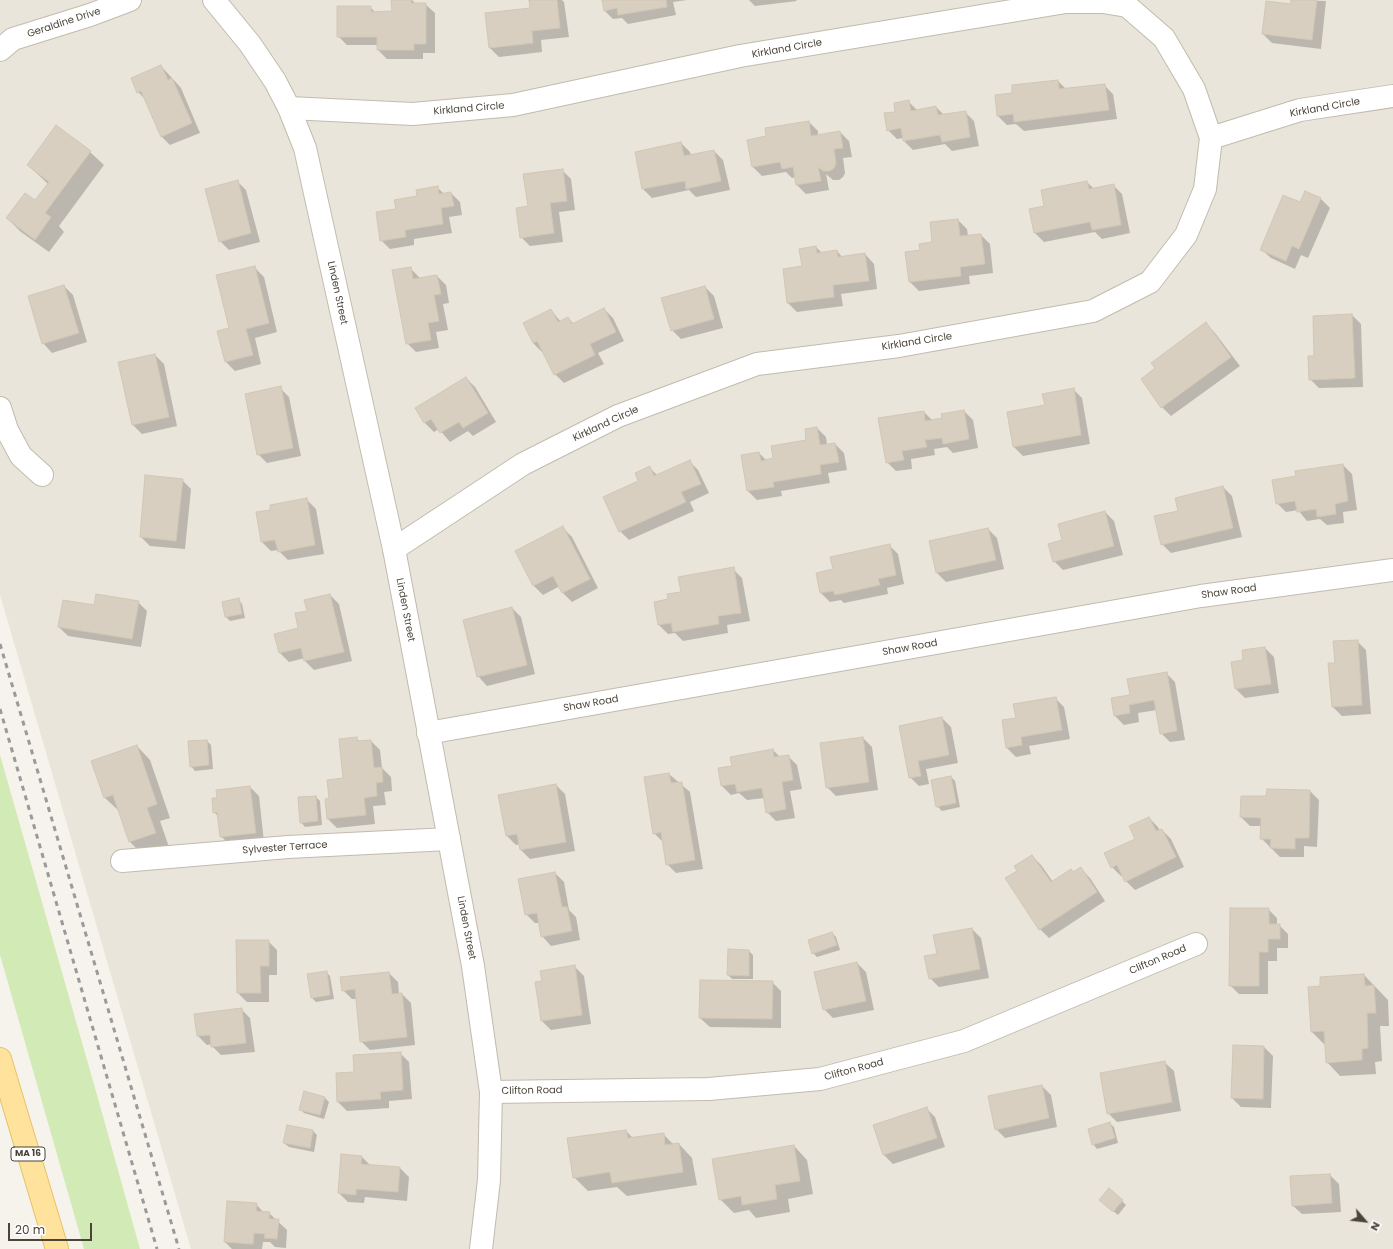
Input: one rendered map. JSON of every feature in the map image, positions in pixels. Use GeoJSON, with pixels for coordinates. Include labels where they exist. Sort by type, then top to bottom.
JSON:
{"type":"FeatureCollection","features":[{"type":"Feature","properties":{"kind":"main road","name":"MA 16"},"geometry":{"type":"LineString","coordinates":[[0,1059],[57,1249]]}},
{"type":"Feature","properties":{"kind":"street","name":"Geraldine Drive"},"geometry":{"type":"LineString","coordinates":[[0,50],[13,39],[90,16],[130,0]]}},
{"type":"Feature","properties":{"kind":"street","name":"Linden Street"},"geometry":{"type":"LineString","coordinates":[[214,0],[250,44],[275,81],[289,108],[305,148],[394,549],[473,966],[491,1092],[489,1180],[481,1249]]}},
{"type":"Feature","properties":{"kind":"street","name":"Kirkland Circle"},"geometry":{"type":"LineString","coordinates":[[289,108],[413,114],[513,105],[748,55],[1066,2],[1103,2],[1127,6],[1164,38],[1194,89],[1211,138],[1205,189],[1186,234],[1150,282],[1093,311],[899,346],[757,364],[618,416],[523,464],[394,549]]}},
{"type":"Feature","properties":{"kind":"street","name":"Kirkland Circle"},"geometry":{"type":"LineString","coordinates":[[1211,138],[1300,110],[1393,96]]}},
{"type":"Feature","properties":{"kind":"street"},"geometry":{"type":"LineString","coordinates":[[0,408],[6,430],[21,456],[42,475]]}},
{"type":"Feature","properties":{"kind":"street","name":"Shaw Road"},"geometry":{"type":"LineString","coordinates":[[428,733],[1193,598],[1393,570]]}},
{"type":"Feature","properties":{"kind":"street","name":"Sylvester Terrace"},"geometry":{"type":"LineString","coordinates":[[122,861],[288,847],[449,839]]}},
{"type":"Feature","properties":{"kind":"street","name":"Clifton Road"},"geometry":{"type":"LineString","coordinates":[[491,1092],[709,1089],[820,1078],[964,1041],[1196,944]]}},
{"type":"Feature","properties":{"kind":"shaded area"},"geometry":{"type":"Polygon","coordinates":[[[0,0],[1393,0],[1393,1249],[191,1249],[0,595],[0,0]]]}},
{"type":"Feature","properties":{"kind":"green space"},"geometry":{"type":"Polygon","coordinates":[[[0,755],[140,1249],[84,1249],[0,955],[0,755]]]}},
{"type":"Feature","properties":{"kind":"building"},"geometry":{"type":"Polygon","coordinates":[[[391,0],[411,0],[411,3],[426,3],[426,44],[414,44],[414,50],[377,50],[377,37],[337,37],[337,6],[371,6],[371,12],[392,11],[391,0]]]}},
{"type":"Feature","properties":{"kind":"building"},"geometry":{"type":"Polygon","coordinates":[[[529,0],[557,0],[560,28],[532,31],[533,43],[489,48],[485,13],[530,8],[529,0]]]}},
{"type":"Feature","properties":{"kind":"building"},"geometry":{"type":"Polygon","coordinates":[[[602,0],[666,0],[667,7],[618,15],[617,8],[604,11],[602,0]]]}},
{"type":"Feature","properties":{"kind":"building"},"geometry":{"type":"Polygon","coordinates":[[[1291,0],[1317,0],[1312,40],[1262,34],[1266,1],[1290,4],[1291,0]]]}},
{"type":"Feature","properties":{"kind":"building"},"geometry":{"type":"Polygon","coordinates":[[[161,65],[168,80],[172,78],[192,123],[161,137],[141,91],[137,93],[131,78],[161,65]]]}},
{"type":"Feature","properties":{"kind":"building"},"geometry":{"type":"Polygon","coordinates":[[[1058,80],[1059,89],[1105,84],[1109,110],[1014,122],[1013,114],[997,116],[995,95],[1012,93],[1012,85],[1058,80]]]}},
{"type":"Feature","properties":{"kind":"building"},"geometry":{"type":"Polygon","coordinates":[[[909,100],[911,111],[936,106],[938,115],[966,111],[970,137],[942,142],[940,135],[903,141],[901,128],[887,131],[884,113],[895,112],[894,103],[909,100]]]}},
{"type":"Feature","properties":{"kind":"building"},"geometry":{"type":"Polygon","coordinates":[[[809,121],[811,136],[840,131],[843,148],[834,149],[836,164],[834,168],[830,171],[823,171],[818,167],[821,181],[796,185],[793,167],[782,169],[780,162],[752,167],[747,140],[766,136],[765,128],[809,121]]]}},
{"type":"Feature","properties":{"kind":"building"},"geometry":{"type":"Polygon","coordinates":[[[56,125],[91,151],[45,213],[51,217],[35,240],[6,218],[25,193],[35,200],[49,182],[27,165],[56,125]]]}},
{"type":"Feature","properties":{"kind":"building"},"geometry":{"type":"Polygon","coordinates":[[[681,142],[684,156],[714,150],[721,181],[686,189],[685,181],[642,189],[635,152],[681,142]]]}},
{"type":"Feature","properties":{"kind":"building"},"geometry":{"type":"Polygon","coordinates":[[[563,169],[567,201],[550,203],[554,233],[520,238],[516,208],[528,206],[523,174],[563,169]]]}},
{"type":"Feature","properties":{"kind":"building"},"geometry":{"type":"Polygon","coordinates":[[[238,180],[251,233],[219,242],[205,189],[238,180]]]}},
{"type":"Feature","properties":{"kind":"building"},"geometry":{"type":"Polygon","coordinates":[[[1087,181],[1089,189],[1114,184],[1121,225],[1092,230],[1090,222],[1034,233],[1029,209],[1044,206],[1041,190],[1087,181]]]}},
{"type":"Feature","properties":{"kind":"building"},"geometry":{"type":"Polygon","coordinates":[[[438,186],[439,194],[451,192],[454,206],[441,208],[443,224],[405,230],[406,237],[380,241],[376,212],[396,209],[394,200],[417,196],[416,190],[438,186]]]}},
{"type":"Feature","properties":{"kind":"building"},"geometry":{"type":"Polygon","coordinates":[[[1305,191],[1321,198],[1299,249],[1292,246],[1286,261],[1260,250],[1283,195],[1300,202],[1305,191]]]}},
{"type":"Feature","properties":{"kind":"building"},"geometry":{"type":"Polygon","coordinates":[[[958,219],[960,236],[981,234],[985,264],[960,267],[961,276],[909,282],[905,252],[920,250],[919,244],[932,242],[930,222],[958,219]]]}},
{"type":"Feature","properties":{"kind":"building"},"geometry":{"type":"Polygon","coordinates":[[[816,246],[817,253],[837,250],[838,257],[865,253],[869,281],[833,285],[834,297],[787,303],[783,269],[802,266],[799,249],[816,246]]]}},
{"type":"Feature","properties":{"kind":"building"},"geometry":{"type":"Polygon","coordinates":[[[255,266],[269,323],[246,329],[253,355],[225,362],[217,331],[229,328],[216,275],[255,266]]]}},
{"type":"Feature","properties":{"kind":"building"},"geometry":{"type":"Polygon","coordinates":[[[411,267],[413,279],[437,275],[441,294],[434,295],[439,321],[428,323],[431,340],[406,344],[392,270],[411,267]]]}},
{"type":"Feature","properties":{"kind":"building"},"geometry":{"type":"Polygon","coordinates":[[[64,285],[79,333],[42,344],[28,296],[64,285]]]}},
{"type":"Feature","properties":{"kind":"building"},"geometry":{"type":"Polygon","coordinates":[[[705,286],[714,319],[671,331],[661,298],[705,286]]]}},
{"type":"Feature","properties":{"kind":"building"},"geometry":{"type":"Polygon","coordinates":[[[604,308],[616,332],[590,344],[595,355],[554,375],[537,341],[533,343],[523,323],[551,309],[558,322],[568,317],[572,324],[604,308]]]}},
{"type":"Feature","properties":{"kind":"building"},"geometry":{"type":"Polygon","coordinates":[[[1352,314],[1355,378],[1309,380],[1308,356],[1314,356],[1313,316],[1352,314]]]}},
{"type":"Feature","properties":{"kind":"building"},"geometry":{"type":"Polygon","coordinates":[[[1206,322],[1231,357],[1161,408],[1141,379],[1155,368],[1151,363],[1206,322]]]}},
{"type":"Feature","properties":{"kind":"building"},"geometry":{"type":"Polygon","coordinates":[[[155,354],[169,417],[132,425],[118,362],[155,354]]]}},
{"type":"Feature","properties":{"kind":"building"},"geometry":{"type":"Polygon","coordinates":[[[466,377],[488,413],[463,428],[459,422],[440,433],[431,419],[424,423],[415,408],[466,377]]]}},
{"type":"Feature","properties":{"kind":"building"},"geometry":{"type":"Polygon","coordinates":[[[281,386],[293,448],[257,455],[245,394],[281,386]]]}},
{"type":"Feature","properties":{"kind":"building"},"geometry":{"type":"Polygon","coordinates":[[[1074,388],[1081,435],[1013,447],[1007,412],[1045,405],[1042,394],[1074,388]]]}},
{"type":"Feature","properties":{"kind":"building"},"geometry":{"type":"Polygon","coordinates":[[[964,410],[969,439],[943,444],[942,438],[925,440],[927,447],[902,451],[904,460],[886,463],[878,418],[924,411],[925,421],[942,418],[941,414],[964,410]]]}},
{"type":"Feature","properties":{"kind":"building"},"geometry":{"type":"Polygon","coordinates":[[[817,427],[820,445],[835,443],[839,462],[820,465],[821,474],[773,482],[774,487],[747,491],[741,455],[759,452],[761,461],[773,458],[771,446],[806,440],[805,429],[817,427]]]}},
{"type":"Feature","properties":{"kind":"building"},"geometry":{"type":"Polygon","coordinates":[[[690,460],[701,484],[681,492],[686,502],[619,532],[603,497],[638,481],[635,473],[650,466],[654,476],[690,460]]]}},
{"type":"Feature","properties":{"kind":"building"},"geometry":{"type":"Polygon","coordinates":[[[1343,464],[1348,501],[1335,504],[1336,514],[1317,517],[1316,509],[1297,512],[1295,501],[1276,504],[1272,480],[1296,476],[1295,471],[1343,464]]]}},
{"type":"Feature","properties":{"kind":"building"},"geometry":{"type":"Polygon","coordinates":[[[145,475],[183,479],[176,541],[140,537],[145,475]]]}},
{"type":"Feature","properties":{"kind":"building"},"geometry":{"type":"Polygon","coordinates":[[[1223,486],[1233,528],[1161,545],[1154,516],[1178,511],[1175,498],[1223,486]]]}},
{"type":"Feature","properties":{"kind":"building"},"geometry":{"type":"Polygon","coordinates":[[[307,498],[315,545],[278,552],[275,540],[261,542],[256,512],[270,510],[270,505],[307,498]]]}},
{"type":"Feature","properties":{"kind":"building"},"geometry":{"type":"Polygon","coordinates":[[[1105,511],[1114,546],[1053,562],[1048,544],[1062,540],[1058,524],[1105,511]]]}},
{"type":"Feature","properties":{"kind":"building"},"geometry":{"type":"Polygon","coordinates":[[[563,526],[590,579],[562,593],[553,576],[533,586],[515,551],[563,526]]]}},
{"type":"Feature","properties":{"kind":"building"},"geometry":{"type":"Polygon","coordinates":[[[988,528],[996,560],[936,573],[929,541],[988,528]]]}},
{"type":"Feature","properties":{"kind":"building"},"geometry":{"type":"Polygon","coordinates":[[[890,544],[896,575],[878,579],[880,585],[835,595],[833,591],[820,593],[816,573],[833,569],[830,557],[890,544]]]}},
{"type":"Feature","properties":{"kind":"building"},"geometry":{"type":"Polygon","coordinates":[[[734,567],[741,613],[718,616],[719,624],[673,632],[671,623],[658,625],[654,602],[668,599],[667,594],[681,592],[678,577],[734,567]]]}},
{"type":"Feature","properties":{"kind":"building"},"geometry":{"type":"Polygon","coordinates":[[[96,594],[139,601],[132,639],[58,627],[63,600],[94,605],[96,594]]]}},
{"type":"Feature","properties":{"kind":"building"},"geometry":{"type":"Polygon","coordinates":[[[330,594],[344,652],[304,661],[301,648],[279,653],[274,634],[298,628],[295,613],[307,611],[304,600],[330,594]]]}},
{"type":"Feature","properties":{"kind":"building"},"geometry":{"type":"Polygon","coordinates":[[[239,598],[242,614],[225,617],[222,602],[239,598]]]}},
{"type":"Feature","properties":{"kind":"building"},"geometry":{"type":"Polygon","coordinates":[[[512,607],[527,665],[477,677],[463,620],[512,607]]]}},
{"type":"Feature","properties":{"kind":"building"},"geometry":{"type":"Polygon","coordinates":[[[1358,640],[1362,705],[1332,707],[1328,663],[1335,663],[1333,641],[1358,640]]]}},
{"type":"Feature","properties":{"kind":"building"},"geometry":{"type":"Polygon","coordinates":[[[1265,647],[1271,684],[1235,689],[1231,662],[1243,660],[1242,650],[1265,647]]]}},
{"type":"Feature","properties":{"kind":"building"},"geometry":{"type":"Polygon","coordinates":[[[1167,672],[1177,731],[1160,734],[1154,700],[1129,705],[1130,713],[1114,716],[1111,698],[1130,695],[1127,679],[1167,672]]]}},
{"type":"Feature","properties":{"kind":"building"},"geometry":{"type":"Polygon","coordinates":[[[1056,697],[1062,730],[1021,737],[1022,745],[1006,748],[1002,720],[1016,718],[1013,704],[1056,697]]]}},
{"type":"Feature","properties":{"kind":"building"},"geometry":{"type":"Polygon","coordinates":[[[942,717],[949,755],[918,761],[921,776],[909,778],[899,726],[942,717]]]}},
{"type":"Feature","properties":{"kind":"building"},"geometry":{"type":"Polygon","coordinates":[[[357,737],[357,741],[371,740],[374,768],[382,767],[383,782],[376,783],[377,796],[364,798],[366,815],[327,819],[325,799],[329,798],[327,780],[343,778],[339,739],[357,737]]]}},
{"type":"Feature","properties":{"kind":"building"},"geometry":{"type":"Polygon","coordinates":[[[863,737],[869,782],[826,788],[820,743],[863,737]]]}},
{"type":"Feature","properties":{"kind":"building"},"geometry":{"type":"Polygon","coordinates":[[[207,740],[209,765],[190,767],[188,741],[207,740]]]}},
{"type":"Feature","properties":{"kind":"building"},"geometry":{"type":"Polygon","coordinates":[[[137,745],[157,804],[147,808],[156,833],[129,842],[113,795],[104,798],[91,761],[137,745]]]}},
{"type":"Feature","properties":{"kind":"building"},"geometry":{"type":"Polygon","coordinates":[[[773,749],[774,757],[789,755],[793,780],[782,782],[786,809],[766,813],[762,788],[737,792],[735,784],[721,786],[718,768],[732,766],[730,757],[773,749]]]}},
{"type":"Feature","properties":{"kind":"building"},"geometry":{"type":"Polygon","coordinates":[[[669,773],[671,783],[682,782],[695,860],[666,865],[661,832],[653,834],[644,777],[669,773]]]}},
{"type":"Feature","properties":{"kind":"building"},"geometry":{"type":"Polygon","coordinates":[[[951,776],[956,803],[936,807],[931,780],[951,776]]]}},
{"type":"Feature","properties":{"kind":"building"},"geometry":{"type":"Polygon","coordinates":[[[556,784],[566,842],[520,850],[517,834],[506,836],[498,795],[556,784]]]}},
{"type":"Feature","properties":{"kind":"building"},"geometry":{"type":"Polygon","coordinates":[[[250,786],[256,833],[220,837],[217,812],[213,813],[212,798],[217,798],[216,790],[250,786]]]}},
{"type":"Feature","properties":{"kind":"building"},"geometry":{"type":"Polygon","coordinates":[[[1267,789],[1310,790],[1309,838],[1295,838],[1295,849],[1270,848],[1271,839],[1260,839],[1261,818],[1240,817],[1241,796],[1266,796],[1267,789]]]}},
{"type":"Feature","properties":{"kind":"building"},"geometry":{"type":"Polygon","coordinates":[[[316,796],[318,821],[300,823],[298,797],[316,796]]]}},
{"type":"Feature","properties":{"kind":"building"},"geometry":{"type":"Polygon","coordinates":[[[1149,817],[1156,831],[1162,829],[1176,857],[1125,882],[1117,865],[1111,868],[1104,853],[1135,839],[1129,826],[1149,817]]]}},
{"type":"Feature","properties":{"kind":"building"},"geometry":{"type":"Polygon","coordinates":[[[1032,855],[1051,882],[1071,869],[1073,872],[1081,867],[1097,892],[1039,930],[1005,878],[1017,871],[1014,866],[1032,855]]]}},
{"type":"Feature","properties":{"kind":"building"},"geometry":{"type":"Polygon","coordinates":[[[555,872],[562,907],[567,907],[572,931],[541,937],[537,913],[525,915],[518,879],[555,872]]]}},
{"type":"Feature","properties":{"kind":"building"},"geometry":{"type":"Polygon","coordinates":[[[1230,908],[1269,908],[1269,924],[1280,924],[1280,939],[1268,939],[1268,952],[1259,952],[1259,986],[1229,986],[1230,908]]]}},
{"type":"Feature","properties":{"kind":"building"},"geometry":{"type":"Polygon","coordinates":[[[972,928],[980,969],[929,979],[924,956],[937,954],[933,935],[972,928]]]}},
{"type":"Feature","properties":{"kind":"building"},"geometry":{"type":"Polygon","coordinates":[[[832,932],[837,945],[812,954],[808,940],[832,932]]]}},
{"type":"Feature","properties":{"kind":"building"},"geometry":{"type":"Polygon","coordinates":[[[236,940],[269,940],[269,966],[260,966],[261,993],[237,993],[236,940]]]}},
{"type":"Feature","properties":{"kind":"building"},"geometry":{"type":"Polygon","coordinates":[[[728,949],[749,950],[749,976],[727,975],[728,949]]]}},
{"type":"Feature","properties":{"kind":"building"},"geometry":{"type":"Polygon","coordinates":[[[857,962],[866,1001],[823,1010],[814,972],[857,962]]]}},
{"type":"Feature","properties":{"kind":"building"},"geometry":{"type":"Polygon","coordinates":[[[575,965],[582,1015],[541,1021],[535,982],[542,981],[540,971],[575,965]]]}},
{"type":"Feature","properties":{"kind":"building"},"geometry":{"type":"Polygon","coordinates":[[[327,971],[330,995],[311,998],[307,974],[327,971]]]}},
{"type":"Feature","properties":{"kind":"building"},"geometry":{"type":"Polygon","coordinates":[[[389,972],[392,994],[402,993],[407,1037],[360,1042],[355,989],[342,991],[340,977],[389,972]]]}},
{"type":"Feature","properties":{"kind":"building"},"geometry":{"type":"Polygon","coordinates":[[[1364,974],[1365,986],[1374,985],[1376,1013],[1367,1013],[1368,1048],[1362,1049],[1362,1060],[1326,1063],[1324,1031],[1311,1032],[1308,987],[1320,986],[1320,977],[1364,974]]]}},
{"type":"Feature","properties":{"kind":"building"},"geometry":{"type":"Polygon","coordinates":[[[700,980],[773,981],[772,1019],[699,1018],[700,980]]]}},
{"type":"Feature","properties":{"kind":"building"},"geometry":{"type":"Polygon","coordinates":[[[242,1008],[246,1043],[211,1047],[210,1035],[197,1036],[194,1014],[242,1008]]]}},
{"type":"Feature","properties":{"kind":"building"},"geometry":{"type":"Polygon","coordinates":[[[1233,1045],[1264,1046],[1263,1099],[1231,1098],[1233,1045]]]}},
{"type":"Feature","properties":{"kind":"building"},"geometry":{"type":"Polygon","coordinates":[[[401,1052],[403,1090],[380,1092],[381,1099],[337,1102],[336,1073],[354,1072],[353,1055],[401,1052]]]}},
{"type":"Feature","properties":{"kind":"building"},"geometry":{"type":"Polygon","coordinates":[[[1165,1061],[1172,1102],[1107,1114],[1100,1073],[1165,1061]]]}},
{"type":"Feature","properties":{"kind":"building"},"geometry":{"type":"Polygon","coordinates":[[[1042,1085],[1049,1118],[995,1130],[988,1096],[1042,1085]]]}},
{"type":"Feature","properties":{"kind":"building"},"geometry":{"type":"Polygon","coordinates":[[[304,1091],[325,1097],[320,1115],[299,1110],[304,1091]]]}},
{"type":"Feature","properties":{"kind":"building"},"geometry":{"type":"Polygon","coordinates":[[[927,1107],[937,1138],[883,1155],[873,1125],[927,1107]]]}},
{"type":"Feature","properties":{"kind":"building"},"geometry":{"type":"Polygon","coordinates":[[[1110,1122],[1115,1138],[1092,1145],[1088,1129],[1110,1122]]]}},
{"type":"Feature","properties":{"kind":"building"},"geometry":{"type":"Polygon","coordinates":[[[287,1125],[313,1130],[310,1148],[283,1143],[287,1125]]]}},
{"type":"Feature","properties":{"kind":"building"},"geometry":{"type":"Polygon","coordinates":[[[626,1130],[628,1138],[664,1133],[665,1145],[679,1143],[683,1172],[612,1183],[610,1172],[573,1178],[567,1138],[626,1130]]]}},
{"type":"Feature","properties":{"kind":"building"},"geometry":{"type":"Polygon","coordinates":[[[794,1145],[800,1181],[775,1185],[777,1199],[742,1205],[741,1196],[719,1200],[712,1159],[794,1145]]]}},
{"type":"Feature","properties":{"kind":"building"},"geometry":{"type":"Polygon","coordinates":[[[341,1154],[362,1156],[361,1164],[400,1167],[398,1192],[356,1189],[356,1195],[338,1193],[341,1154]]]}},
{"type":"Feature","properties":{"kind":"building"},"geometry":{"type":"Polygon","coordinates":[[[1330,1174],[1332,1203],[1292,1206],[1290,1176],[1330,1174]]]}},
{"type":"Feature","properties":{"kind":"building"},"geometry":{"type":"Polygon","coordinates":[[[1109,1188],[1123,1200],[1113,1212],[1099,1200],[1109,1188]]]}},
{"type":"Feature","properties":{"kind":"building"},"geometry":{"type":"Polygon","coordinates":[[[227,1201],[257,1203],[256,1211],[270,1212],[269,1219],[279,1219],[277,1239],[264,1238],[265,1234],[254,1233],[253,1244],[224,1242],[227,1201]]]}},
{"type":"Feature","properties":{"kind":"railway"},"geometry":{"type":"LineString","coordinates":[[0,644],[179,1249]]}},
{"type":"Feature","properties":{"kind":"railway"},"geometry":{"type":"LineString","coordinates":[[0,709],[157,1249]]}}]}
